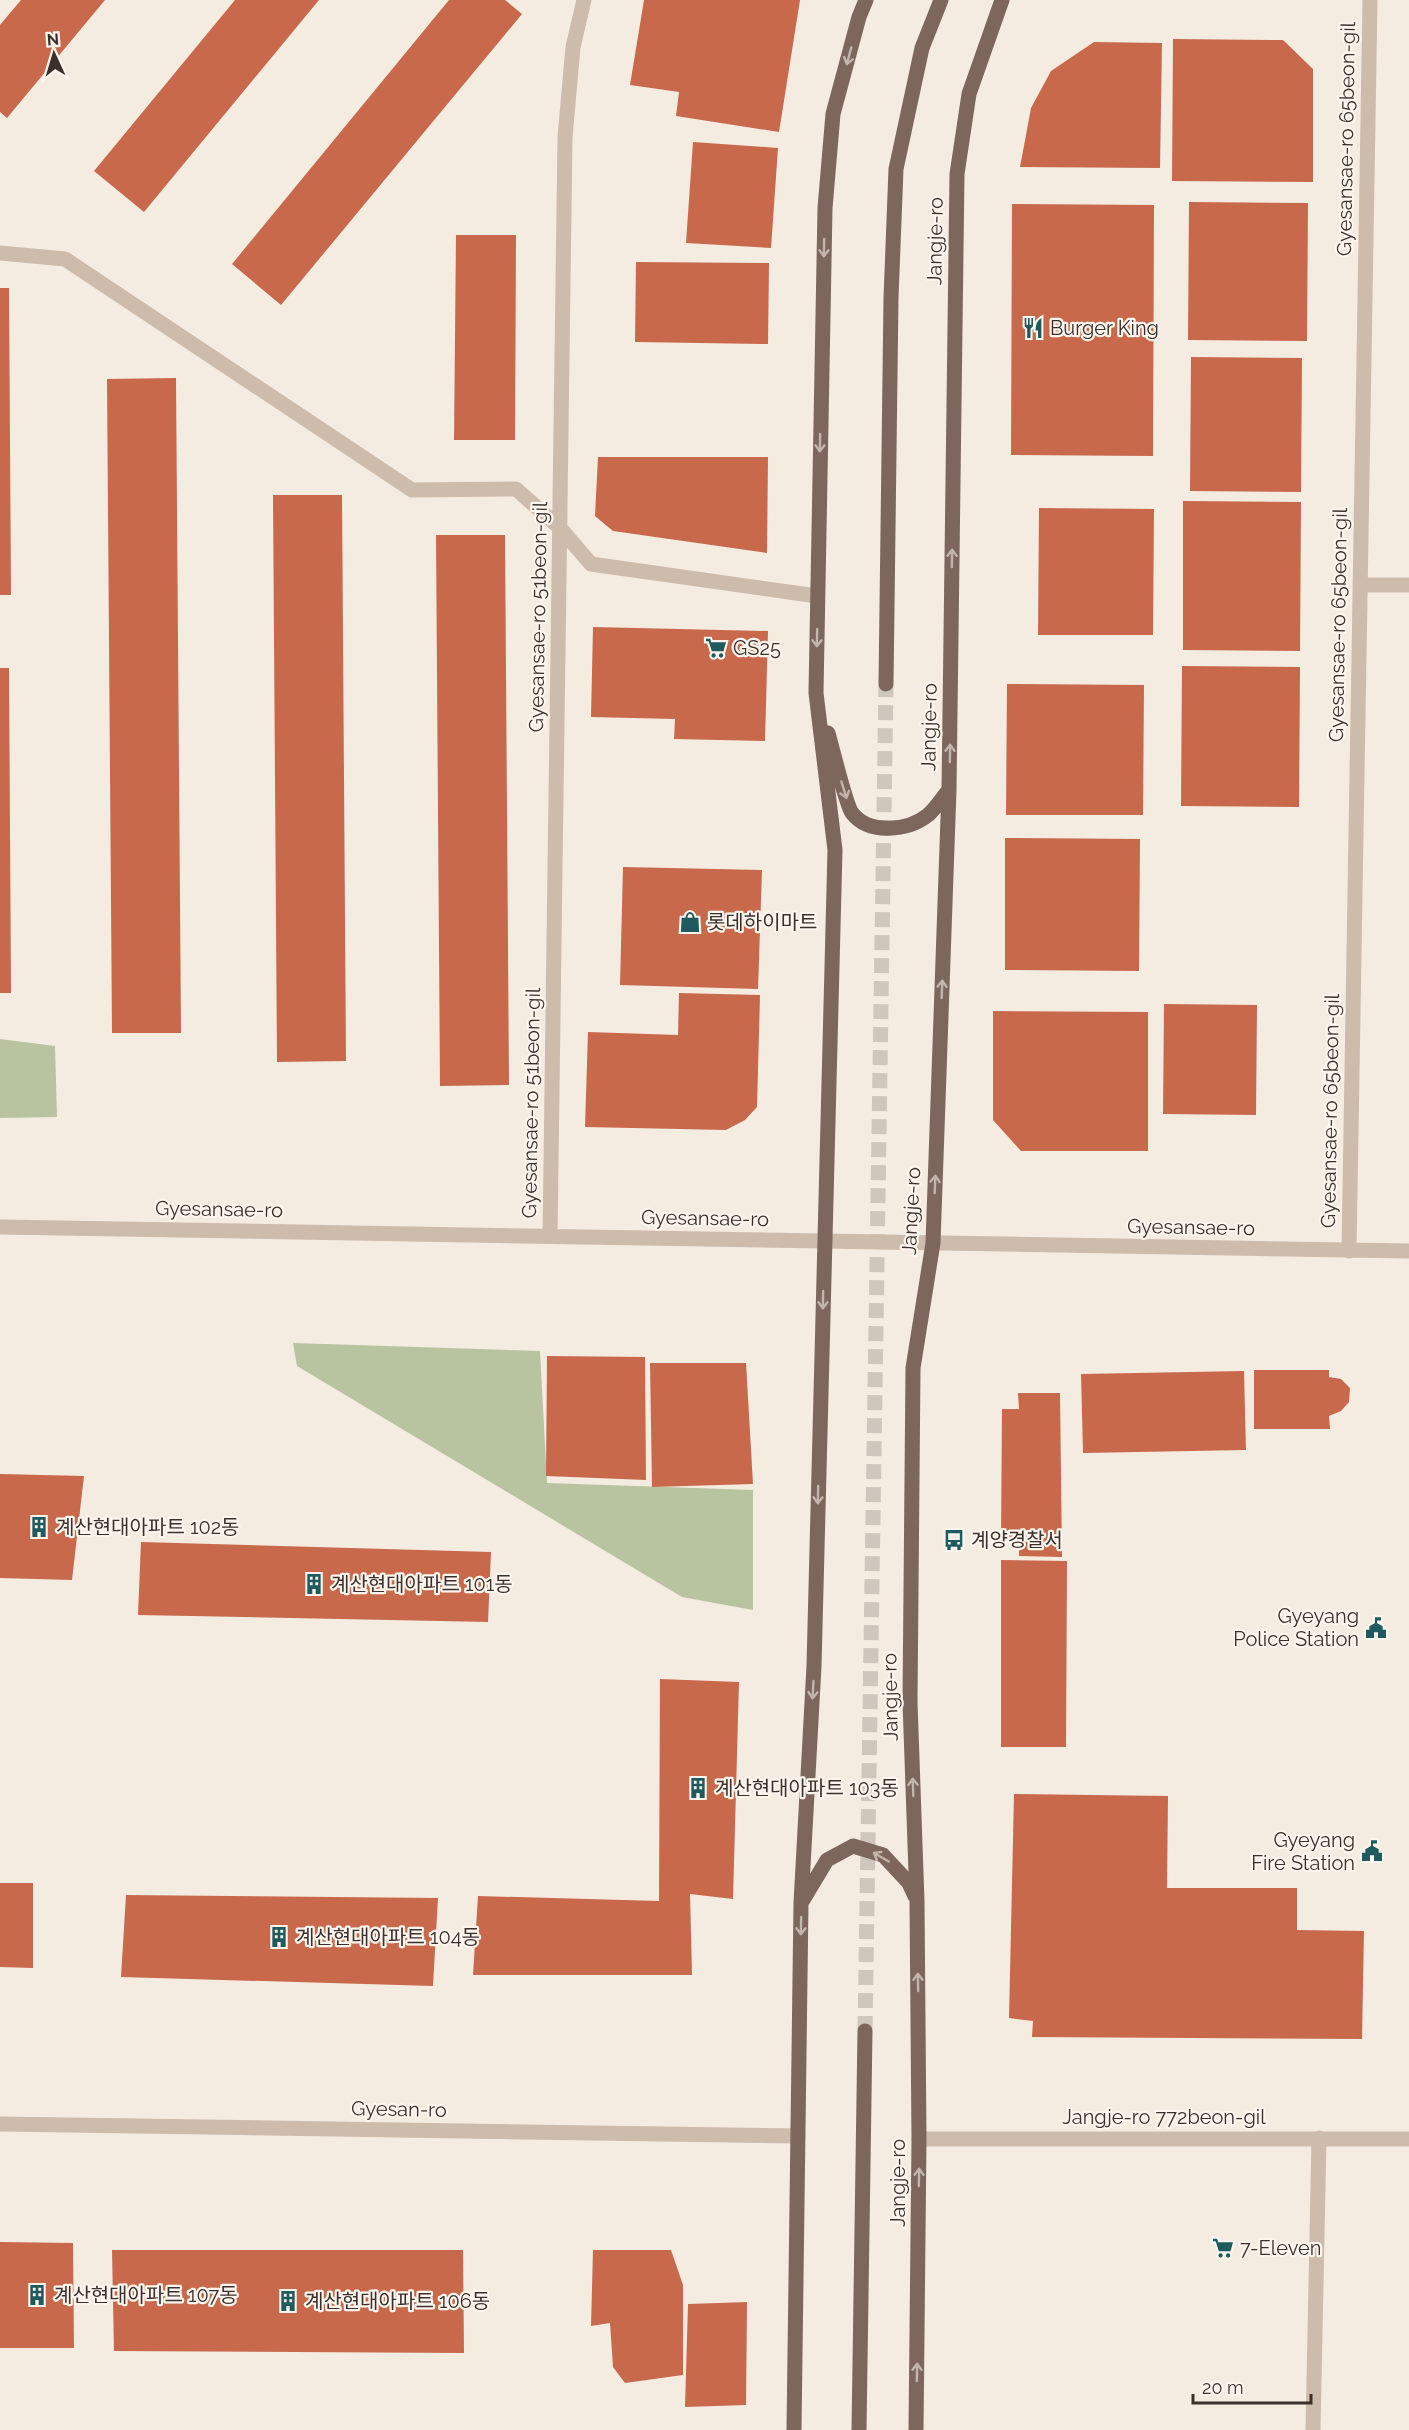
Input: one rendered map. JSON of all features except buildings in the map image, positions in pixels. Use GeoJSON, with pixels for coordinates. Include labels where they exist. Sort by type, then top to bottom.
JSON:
{"type":"FeatureCollection","features":[{"type":"Feature","properties":{"kind":"main road"},"geometry":{"type":"LineString","coordinates":[[794,2430],[801,1903],[814,1666],[834,850],[816,693],[825,208],[833,114],[859,17],[866,0]]}},
{"type":"Feature","properties":{"kind":"main road","name":"Jangje-ro"},"geometry":{"type":"LineString","coordinates":[[886,684],[891,298],[896,169],[922,48],[941,0]]}},
{"type":"Feature","properties":{"kind":"main road","name":"Jangje-ro"},"geometry":{"type":"LineString","coordinates":[[916,2430],[919,2139],[917,1901],[910,1702],[913,1368],[933,1243],[949,790],[957,174],[969,94],[999,6]]}},
{"type":"Feature","properties":{"kind":"main road"},"geometry":{"type":"LineString","coordinates":[[816,693],[851,813],[871,827],[899,829],[927,815],[949,790]]}},
{"type":"Feature","properties":{"kind":"main road"},"geometry":{"type":"LineString","coordinates":[[801,1903],[827,1860],[853,1846],[883,1856],[909,1883],[917,1901]]}},
{"type":"Feature","properties":{"kind":"main road","name":"Jangje-ro"},"geometry":{"type":"LineString","coordinates":[[859,2430],[865,2031]]}},
{"type":"Feature","properties":{"kind":"street","name":"Gyesansae-ro 51beon-gil"},"geometry":{"type":"LineString","coordinates":[[550,1236],[565,137],[573,47],[584,0]]}},
{"type":"Feature","properties":{"kind":"street"},"geometry":{"type":"LineString","coordinates":[[999,6],[1010,0]]}},
{"type":"Feature","properties":{"kind":"street","name":"Gyesansae-ro 65beon-gil"},"geometry":{"type":"LineString","coordinates":[[1349,1251],[1370,0]]}},
{"type":"Feature","properties":{"kind":"street"},"geometry":{"type":"LineString","coordinates":[[0,253],[65,259],[412,490],[516,489],[560,528],[591,564],[817,596]]}},
{"type":"Feature","properties":{"kind":"street"},"geometry":{"type":"LineString","coordinates":[[1360,585],[1409,585]]}},
{"type":"Feature","properties":{"kind":"street","name":"Gyesansae-ro"},"geometry":{"type":"LineString","coordinates":[[0,1227],[1409,1251]]}},
{"type":"Feature","properties":{"kind":"street","name":"Gyesan-ro"},"geometry":{"type":"LineString","coordinates":[[0,2124],[798,2136]]}},
{"type":"Feature","properties":{"kind":"street"},"geometry":{"type":"LineString","coordinates":[[1313,2430],[1319,2138]]}},
{"type":"Feature","properties":{"kind":"street","name":"Jangje-ro 772beon-gil"},"geometry":{"type":"LineString","coordinates":[[919,2139],[1409,2139]]}},
{"type":"Feature","properties":{"kind":"green space"},"geometry":{"type":"Polygon","coordinates":[[[0,1039],[55,1046],[57,1117],[0,1118],[0,1039]]]}},
{"type":"Feature","properties":{"kind":"green space"},"geometry":{"type":"Polygon","coordinates":[[[293,1343],[540,1351],[547,1483],[753,1490],[753,1610],[682,1597],[297,1366],[293,1343]]]}},
{"type":"Feature","properties":{"kind":"tunnel"},"geometry":{"type":"LineString","coordinates":[[865,2031],[886,684]]}},
{"type":"Feature","properties":{"kind":"place","name":"Burger King"},"geometry":{"type":"Point","coordinates":[1033,328]}},
{"type":"Feature","properties":{"kind":"place","name":"GS25"},"geometry":{"type":"Point","coordinates":[716,648]}},
{"type":"Feature","properties":{"kind":"place","name":"롯데하이마트"},"geometry":{"type":"Point","coordinates":[690,922]}},
{"type":"Feature","properties":{"kind":"place","name":"계산현대아파트 102동"},"geometry":{"type":"Point","coordinates":[39,1527]}},
{"type":"Feature","properties":{"kind":"place","name":"계양경찰서"},"geometry":{"type":"Point","coordinates":[954,1540]}},
{"type":"Feature","properties":{"kind":"place","name":"계산현대아파트 101동"},"geometry":{"type":"Point","coordinates":[314,1584]}},
{"type":"Feature","properties":{"kind":"place","name":"Gyeyang Police Station"},"geometry":{"type":"Point","coordinates":[1376,1628]}},
{"type":"Feature","properties":{"kind":"place","name":"계산현대아파트 103동"},"geometry":{"type":"Point","coordinates":[698,1788]}},
{"type":"Feature","properties":{"kind":"place","name":"Gyeyang Fire Station"},"geometry":{"type":"Point","coordinates":[1372,1851]}},
{"type":"Feature","properties":{"kind":"place","name":"계산현대아파트 104동"},"geometry":{"type":"Point","coordinates":[279,1937]}},
{"type":"Feature","properties":{"kind":"place","name":"7-Eleven"},"geometry":{"type":"Point","coordinates":[1223,2248]}},
{"type":"Feature","properties":{"kind":"place","name":"계산현대아파트 107동"},"geometry":{"type":"Point","coordinates":[37,2295]}},
{"type":"Feature","properties":{"kind":"place","name":"계산현대아파트 106동"},"geometry":{"type":"Point","coordinates":[288,2301]}}]}
